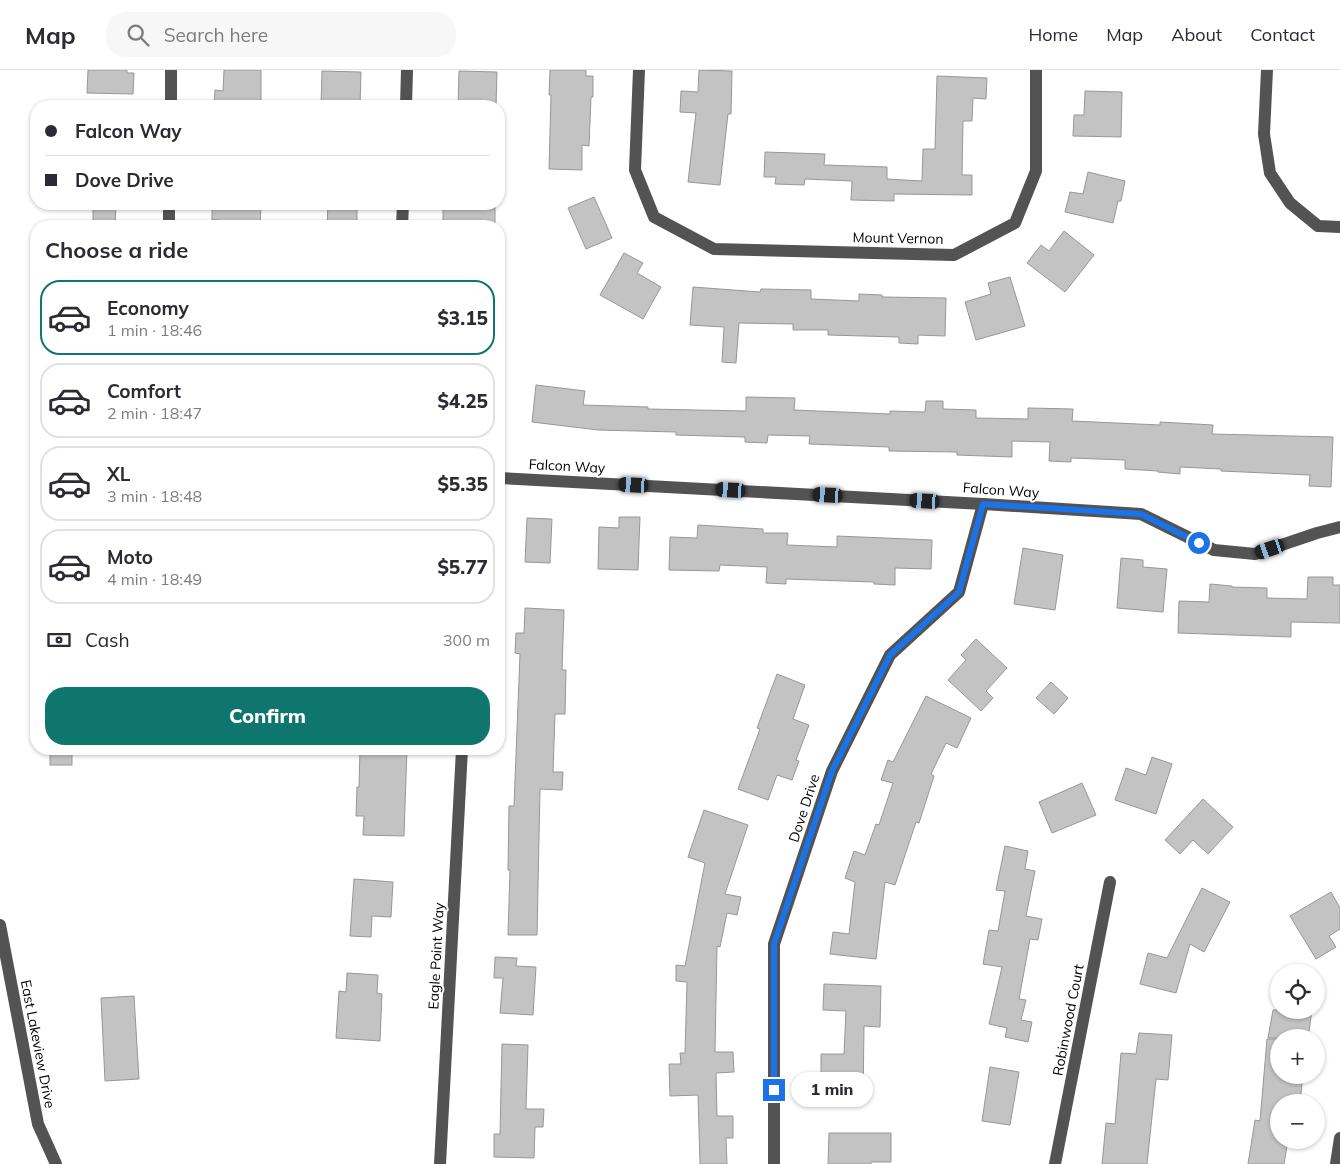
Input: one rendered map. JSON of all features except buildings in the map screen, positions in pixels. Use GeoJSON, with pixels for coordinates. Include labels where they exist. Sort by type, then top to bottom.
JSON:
{"type":"FeatureCollection","features":[{"type":"Feature","properties":{"kind":"street"},"geometry":{"type":"LineString","coordinates":[[171,70],[171,100]]}},
{"type":"Feature","properties":{"kind":"street"},"geometry":{"type":"LineString","coordinates":[[406,100],[407,70]]}},
{"type":"Feature","properties":{"kind":"street","name":"Mount Vernon"},"geometry":{"type":"LineString","coordinates":[[639,70],[635,170],[654,217],[714,249],[954,254],[1015,223],[1036,171],[1036,70]]}},
{"type":"Feature","properties":{"kind":"street"},"geometry":{"type":"LineString","coordinates":[[1267,70],[1264,134],[1270,173],[1290,203],[1318,226],[1340,227]]}},
{"type":"Feature","properties":{"kind":"street","name":"Falcon Way"},"geometry":{"type":"LineString","coordinates":[[505,478],[1141,514],[1214,550],[1255,554],[1340,527]]}},
{"type":"Feature","properties":{"kind":"street","name":"Dove Drive"},"geometry":{"type":"LineString","coordinates":[[774,1164],[774,944],[832,771],[890,655],[959,592],[983,504]]}},
{"type":"Feature","properties":{"kind":"street","name":"Eagle Point Way"},"geometry":{"type":"LineString","coordinates":[[440,1164],[462,755]]}},
{"type":"Feature","properties":{"kind":"street","name":"Robinwood Court"},"geometry":{"type":"LineString","coordinates":[[1055,1164],[1110,882]]}},
{"type":"Feature","properties":{"kind":"street","name":"East Lakeview Drive"},"geometry":{"type":"LineString","coordinates":[[0,926],[38,1124],[56,1164]]}},
{"type":"Feature","properties":{"kind":"street"},"geometry":{"type":"LineString","coordinates":[[1336,1164],[1340,1138]]}},
{"type":"Feature","properties":{"kind":"route"},"geometry":{"type":"LineString","coordinates":[[774,1090],[774,944],[832,771],[890,655],[959,592],[983,504],[1141,514],[1199,543]]}}]}
